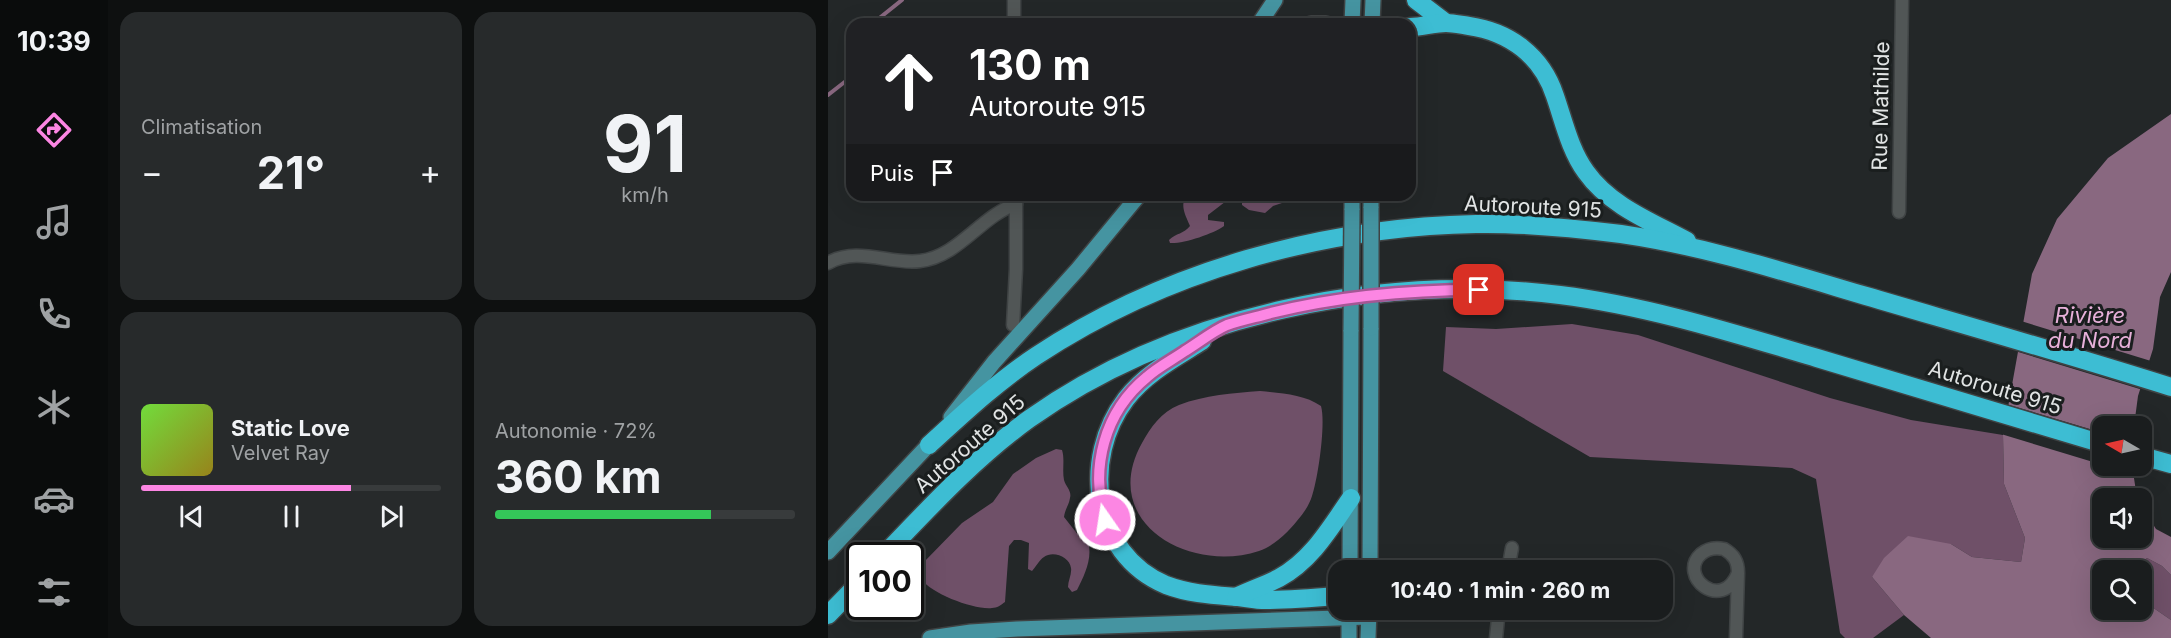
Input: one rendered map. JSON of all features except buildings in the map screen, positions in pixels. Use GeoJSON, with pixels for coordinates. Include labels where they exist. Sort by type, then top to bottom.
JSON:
{"type":"FeatureCollection","features":[{"type":"Feature","properties":{"kind":"highway"},"geometry":{"type":"LineString","coordinates":[[1416,0],[1446,23]]}},
{"type":"Feature","properties":{"kind":"highway"},"geometry":{"type":"LineString","coordinates":[[1416,27],[1446,23],[1493,31],[1524,49],[1538,63],[1549,80],[1572,147],[1593,181],[1627,208],[1707,251]]}},
{"type":"Feature","properties":{"kind":"highway","name":"Autoroute 915"},"geometry":{"type":"LineString","coordinates":[[929,445],[985,395],[1051,347],[1129,305],[1182,282],[1288,249],[1357,234],[1477,224],[1519,224],[1582,229],[1634,236],[1707,251],[2168,386]]}},
{"type":"Feature","properties":{"kind":"highway","name":"Autoroute 915"},"geometry":{"type":"LineString","coordinates":[[897,542],[1004,438],[1040,412],[1125,363],[1226,326],[1315,303],[1393,293],[1479,290],[1559,295],[1633,308],[1709,326],[2092,441]]}},
{"type":"Feature","properties":{"kind":"highway"},"geometry":{"type":"LineString","coordinates":[[1226,326],[1153,371],[1127,398],[1114,418],[1104,442],[1098,482],[1102,508],[1110,531],[1120,549],[1138,567],[1156,580],[1182,590],[1211,596],[1263,600],[1328,597]]}},
{"type":"Feature","properties":{"kind":"highway"},"geometry":{"type":"LineString","coordinates":[[2152,459],[2171,464]]}},
{"type":"Feature","properties":{"kind":"highway"},"geometry":{"type":"LineString","coordinates":[[1236,597],[1281,577],[1298,565],[1323,539],[1351,498]]}},
{"type":"Feature","properties":{"kind":"highway"},"geometry":{"type":"LineString","coordinates":[[828,615],[846,596]]}},
{"type":"Feature","properties":{"kind":"main road"},"geometry":{"type":"LineString","coordinates":[[1263,18],[1275,0]]}},
{"type":"Feature","properties":{"kind":"main road"},"geometry":{"type":"LineString","coordinates":[[1352,18],[1353,0]]}},
{"type":"Feature","properties":{"kind":"main road"},"geometry":{"type":"LineString","coordinates":[[1372,18],[1373,0]]}},
{"type":"Feature","properties":{"kind":"main road"},"geometry":{"type":"LineString","coordinates":[[828,552],[929,445],[1011,343],[1078,269],[1134,201]]}},
{"type":"Feature","properties":{"kind":"main road"},"geometry":{"type":"LineString","coordinates":[[1370,560],[1371,202]]}},
{"type":"Feature","properties":{"kind":"main road"},"geometry":{"type":"LineString","coordinates":[[1350,560],[1352,203]]}},
{"type":"Feature","properties":{"kind":"main road"},"geometry":{"type":"LineString","coordinates":[[1011,343],[1012,325]]}},
{"type":"Feature","properties":{"kind":"main road"},"geometry":{"type":"LineString","coordinates":[[930,638],[988,631],[1328,614]]}},
{"type":"Feature","properties":{"kind":"main road"},"geometry":{"type":"LineString","coordinates":[[1349,620],[1349,638]]}},
{"type":"Feature","properties":{"kind":"main road"},"geometry":{"type":"LineString","coordinates":[[1368,620],[1368,638]]}},
{"type":"Feature","properties":{"kind":"street"},"geometry":{"type":"LineString","coordinates":[[1014,0],[1014,18]]}},
{"type":"Feature","properties":{"kind":"street","name":"Rue Mathilde"},"geometry":{"type":"LineString","coordinates":[[1899,212],[1902,0]]}},
{"type":"Feature","properties":{"kind":"street"},"geometry":{"type":"LineString","coordinates":[[828,263],[858,255],[919,261],[940,256],[1015,201]]}},
{"type":"Feature","properties":{"kind":"street"},"geometry":{"type":"LineString","coordinates":[[1012,325],[1017,248],[1016,201]]}},
{"type":"Feature","properties":{"kind":"street"},"geometry":{"type":"LineString","coordinates":[[1510,560],[1512,548]]}},
{"type":"Feature","properties":{"kind":"street"},"geometry":{"type":"LineString","coordinates":[[1736,638],[1738,573]]}},
{"type":"Feature","properties":{"kind":"street"},"geometry":{"type":"LineString","coordinates":[[1496,638],[1498,620]]}},
{"type":"Feature","properties":{"kind":"shaded area"},"geometry":{"type":"Polygon","coordinates":[[[1184,201],[1226,201],[1208,215],[1208,220],[1224,222],[1224,226],[1198,238],[1170,243],[1169,240],[1190,226],[1183,207],[1184,201]]]}},
{"type":"Feature","properties":{"kind":"shaded area"},"geometry":{"type":"Polygon","coordinates":[[[1242,201],[1285,201],[1273,206],[1265,213],[1249,210],[1242,205],[1242,201]]]}},
{"type":"Feature","properties":{"kind":"shaded area"},"geometry":{"type":"Polygon","coordinates":[[[1572,324],[1638,335],[1830,398],[1911,420],[2003,435],[2004,484],[2025,538],[2021,562],[1972,557],[1951,544],[1872,577],[1904,615],[1873,638],[1845,638],[1840,633],[1816,479],[1792,468],[1590,457],[1443,371],[1446,327],[1496,329],[1572,324]]]}},
{"type":"Feature","properties":{"kind":"shaded area"},"geometry":{"type":"Polygon","coordinates":[[[1260,391],[1284,393],[1321,406],[1323,425],[1319,465],[1312,496],[1303,514],[1271,545],[1259,551],[1232,556],[1205,555],[1180,548],[1158,535],[1141,518],[1132,496],[1132,471],[1142,443],[1153,426],[1162,416],[1179,405],[1219,395],[1260,391]]]}},
{"type":"Feature","properties":{"kind":"shaded area"},"geometry":{"type":"Polygon","coordinates":[[[1056,449],[1062,450],[1064,480],[1070,493],[1064,517],[1079,536],[1088,542],[1089,548],[1087,567],[1077,590],[1072,592],[1068,587],[1070,564],[1060,556],[1048,555],[1032,571],[1028,569],[1029,543],[1021,540],[1014,540],[1009,546],[1005,602],[997,607],[984,608],[965,604],[926,585],[924,562],[962,523],[993,502],[1013,474],[1036,458],[1056,449]]]}},
{"type":"Feature","properties":{"kind":"shaded area"},"geometry":{"type":"Polygon","coordinates":[[[2152,561],[2171,575],[2171,620],[2152,607],[2152,561]]]}},
{"type":"Feature","properties":{"kind":"water","name":"Rivière du Nord"},"geometry":{"type":"Polygon","coordinates":[[[2171,114],[2171,272],[2160,297],[2153,349],[2138,396],[2135,416],[2092,416],[2092,476],[2134,476],[2135,488],[2092,488],[2092,548],[2152,548],[2152,523],[2156,529],[2171,537],[2171,575],[2162,566],[2147,558],[2144,560],[2092,560],[2092,620],[2152,620],[2152,607],[2171,620],[2171,638],[1931,638],[1904,615],[1872,577],[1884,558],[1908,536],[1951,544],[1972,557],[2021,562],[2025,538],[2004,484],[2003,435],[2032,274],[2057,219],[2108,158],[2171,114]]]}},
{"type":"Feature","properties":{"kind":"pier"},"geometry":{"type":"Polygon","coordinates":[[[2021,321],[2151,361],[2143,390],[2015,351],[2021,321]]]}},
{"type":"Feature","properties":{"kind":"pier"},"geometry":{"type":"Polygon","coordinates":[[[2006,404],[2092,430],[2092,462],[2001,434],[2006,404]]]}},
{"type":"Feature","properties":{"kind":"waterway"},"geometry":{"type":"LineString","coordinates":[[880,18],[902,0]]}},
{"type":"Feature","properties":{"kind":"waterway"},"geometry":{"type":"LineString","coordinates":[[828,95],[846,81]]}},
{"type":"Feature","properties":{"kind":"route"},"geometry":{"type":"LineString","coordinates":[[1105,520],[1099,495],[1098,468],[1108,429],[1120,408],[1153,371],[1226,326],[1281,310],[1332,300],[1402,292],[1479,290]]}}]}
